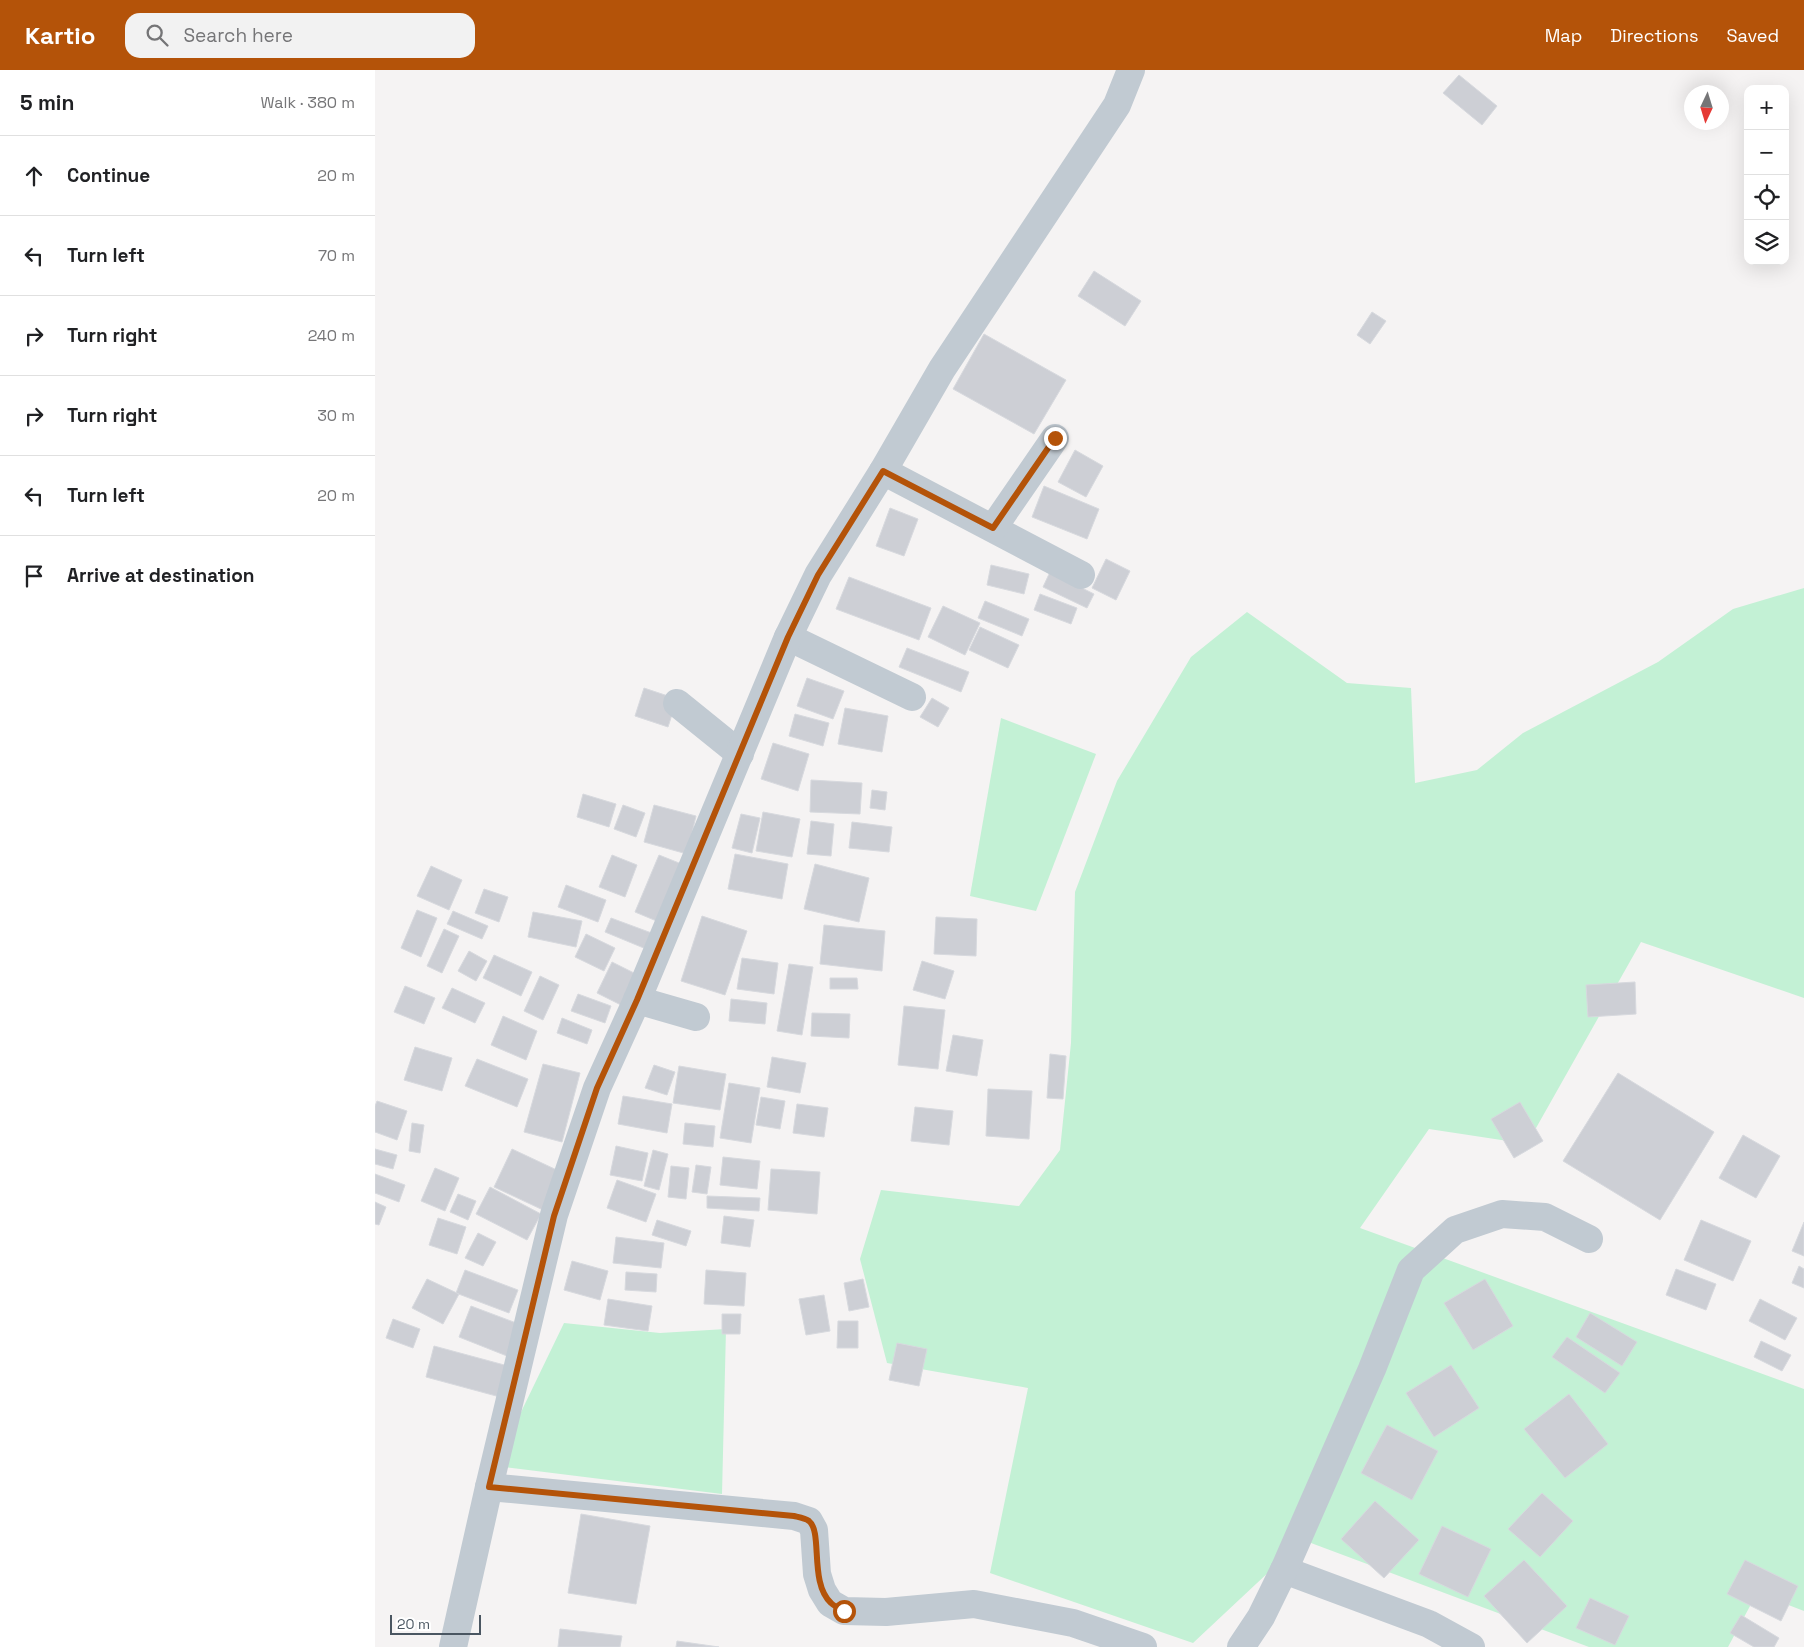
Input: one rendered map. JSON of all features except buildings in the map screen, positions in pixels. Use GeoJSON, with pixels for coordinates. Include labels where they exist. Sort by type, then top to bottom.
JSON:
{"type":"FeatureCollection","features":[{"type":"Feature","properties":{"kind":"street"},"geometry":{"type":"LineString","coordinates":[[453,1647],[554,1216],[597,1088],[637,1000],[788,637],[818,575],[883,471],[942,369],[1117,105],[1131,70]]}},
{"type":"Feature","properties":{"kind":"street"},"geometry":{"type":"LineString","coordinates":[[993,528],[1055,438]]}},
{"type":"Feature","properties":{"kind":"street"},"geometry":{"type":"LineString","coordinates":[[883,471],[1081,575]]}},
{"type":"Feature","properties":{"kind":"street"},"geometry":{"type":"LineString","coordinates":[[788,637],[912,697]]}},
{"type":"Feature","properties":{"kind":"street"},"geometry":{"type":"LineString","coordinates":[[677,703],[740,754]]}},
{"type":"Feature","properties":{"kind":"street"},"geometry":{"type":"LineString","coordinates":[[637,1000],[696,1017]]}},
{"type":"Feature","properties":{"kind":"street"},"geometry":{"type":"LineString","coordinates":[[1241,1647],[1261,1617],[1284,1570],[1372,1369],[1411,1270],[1455,1230],[1502,1214],[1545,1217],[1589,1239]]}},
{"type":"Feature","properties":{"kind":"street"},"geometry":{"type":"LineString","coordinates":[[489,1487],[794,1516],[809,1521],[814,1530],[817,1574],[822,1590],[830,1603],[844,1611],[886,1612],[974,1604],[1073,1623],[1143,1647]]}},
{"type":"Feature","properties":{"kind":"street"},"geometry":{"type":"LineString","coordinates":[[1284,1570],[1429,1624],[1471,1647]]}},
{"type":"Feature","properties":{"kind":"green space"},"geometry":{"type":"Polygon","coordinates":[[[1804,588],[1804,998],[1641,942],[1527,1144],[1429,1129],[1360,1228],[1804,1389],[1804,1611],[1757,1593],[1728,1647],[1589,1647],[1303,1540],[1193,1643],[990,1573],[1028,1388],[887,1363],[860,1259],[881,1190],[1019,1206],[1060,1150],[1071,1043],[1075,892],[1117,781],[1191,657],[1247,612],[1347,683],[1411,688],[1415,783],[1477,770],[1523,733],[1658,662],[1733,609],[1804,588]]]}},
{"type":"Feature","properties":{"kind":"green space"},"geometry":{"type":"Polygon","coordinates":[[[1001,718],[1096,754],[1036,911],[970,896],[1001,718]]]}},
{"type":"Feature","properties":{"kind":"green space"},"geometry":{"type":"Polygon","coordinates":[[[564,1323],[660,1333],[726,1329],[722,1494],[495,1466],[564,1323]]]}},
{"type":"Feature","properties":{"kind":"route"},"geometry":{"type":"LineString","coordinates":[[844,1611],[830,1603],[822,1590],[817,1574],[814,1530],[809,1521],[794,1516],[489,1487],[554,1216],[597,1088],[637,1000],[788,637],[818,575],[883,471],[993,528],[1055,438]]}}]}
